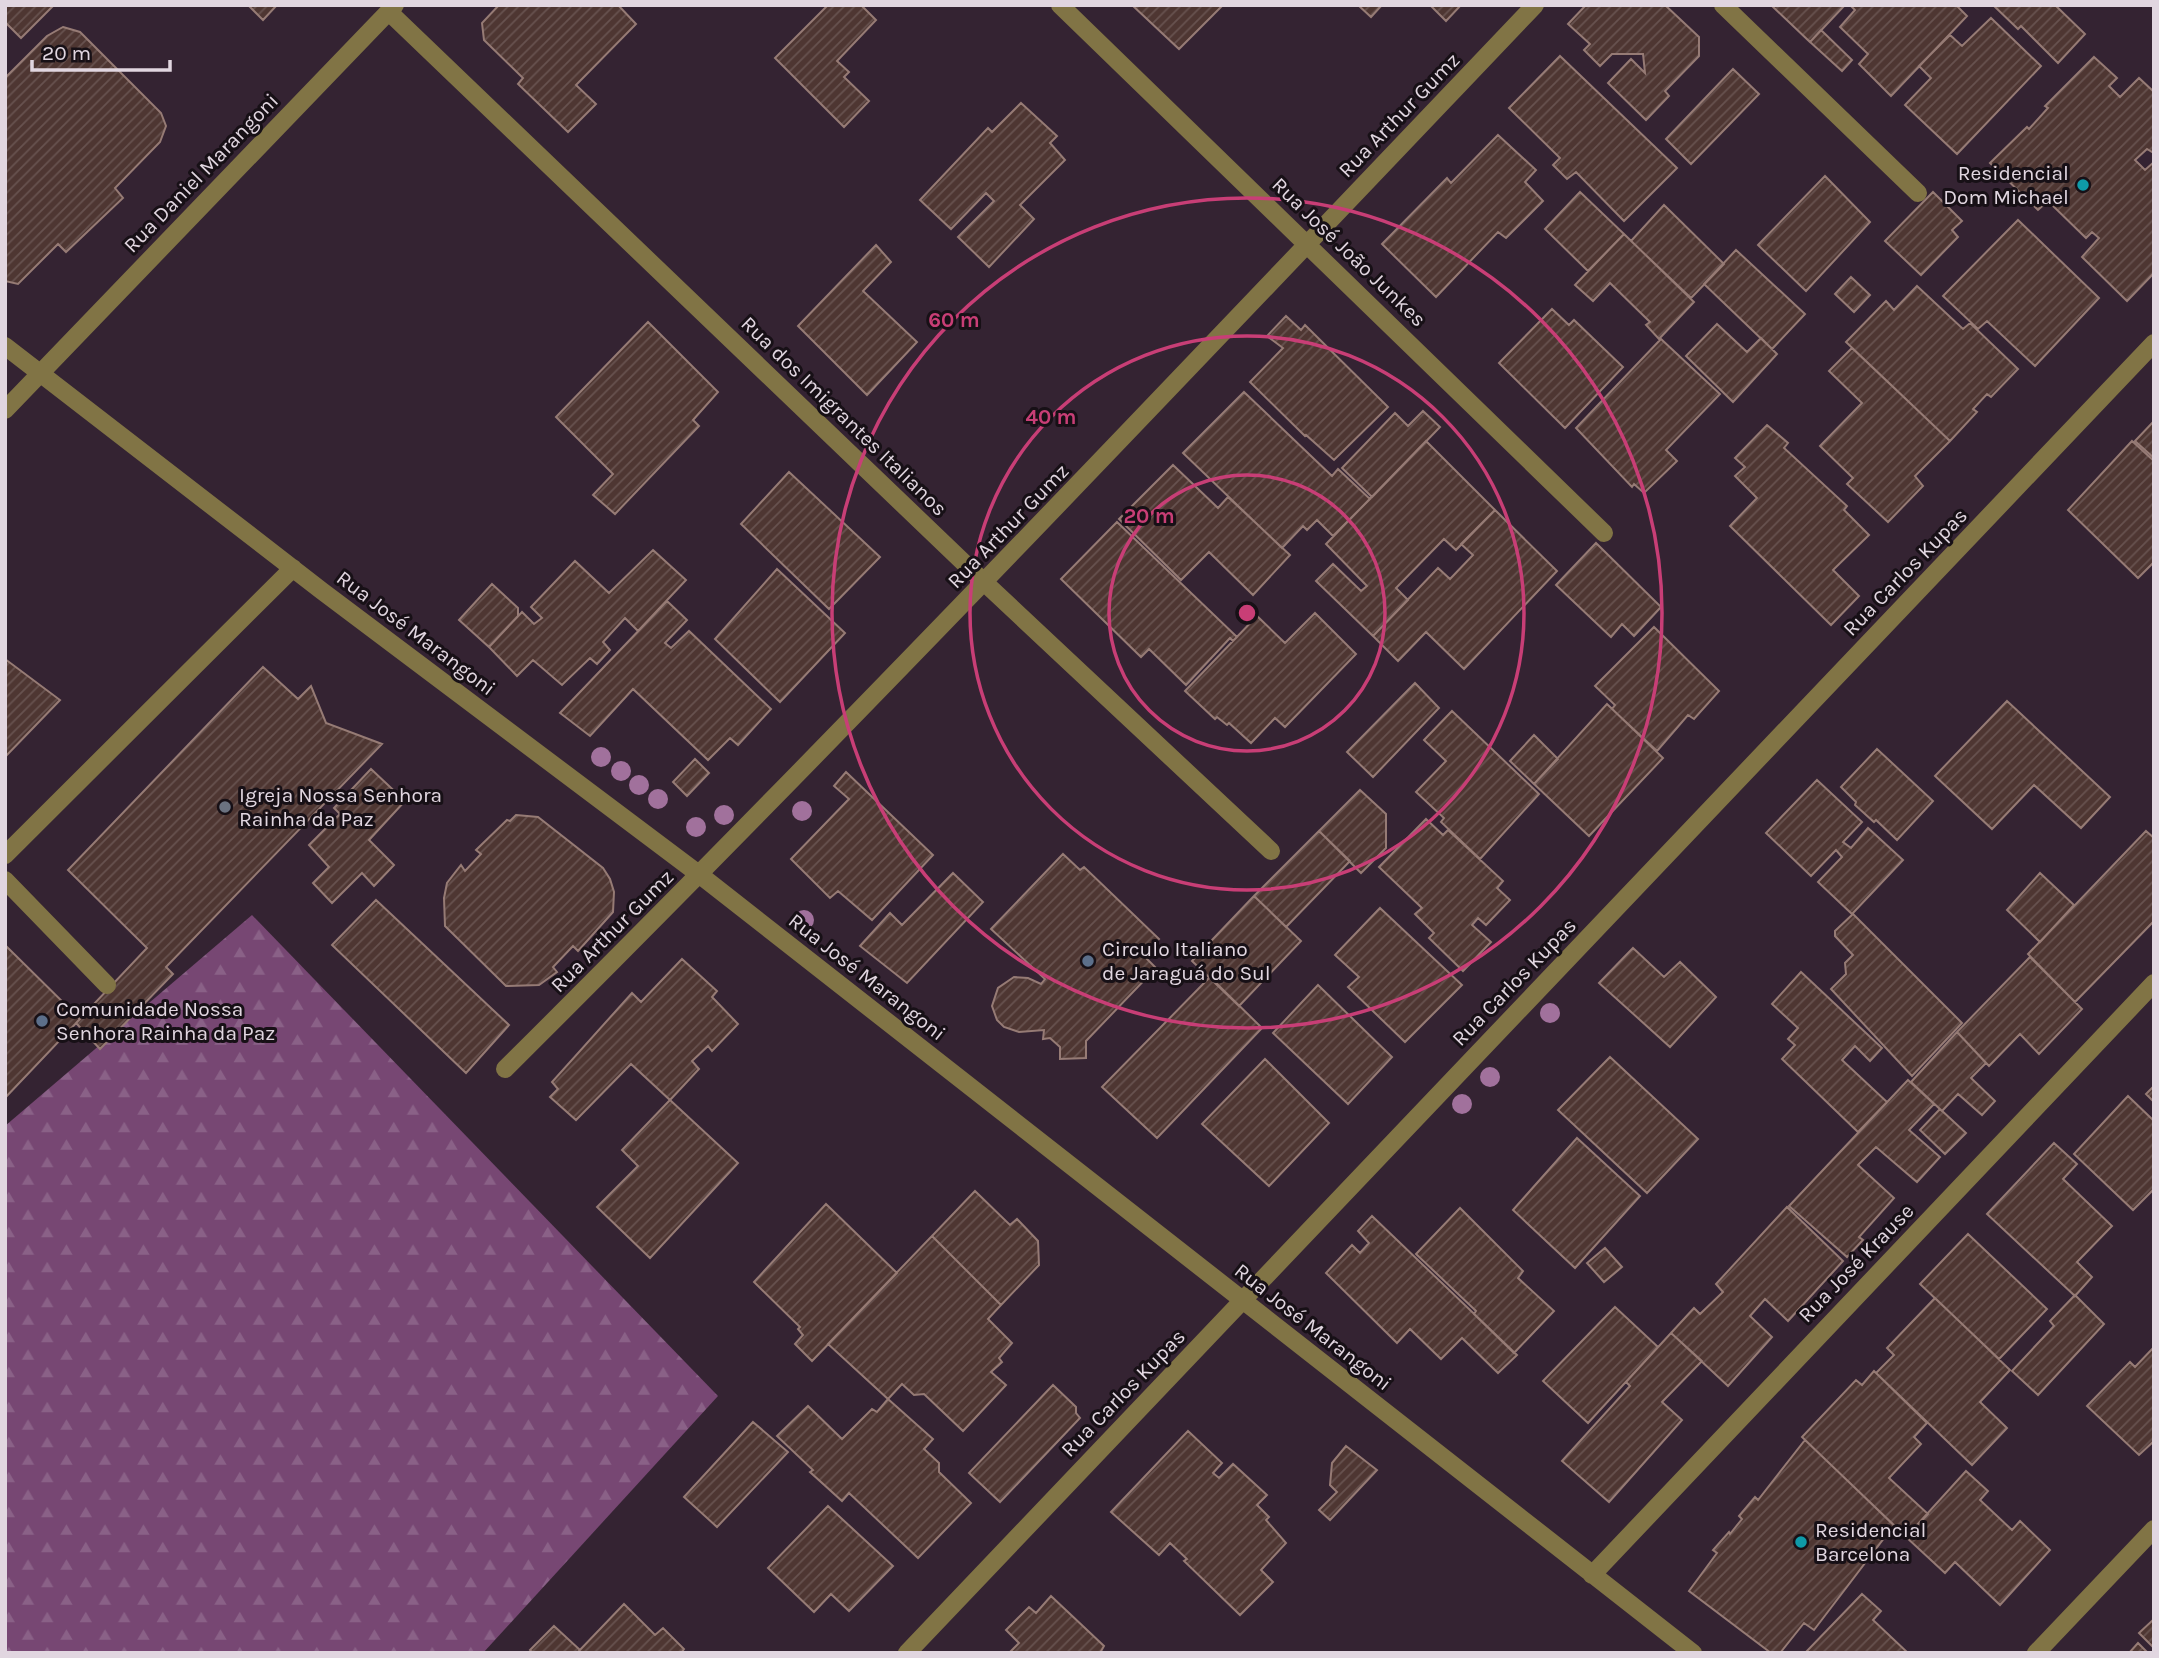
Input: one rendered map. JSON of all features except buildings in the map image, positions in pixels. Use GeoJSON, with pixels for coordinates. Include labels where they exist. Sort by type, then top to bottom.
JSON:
{"type":"FeatureCollection","features":[{"type":"Feature","properties":{"kind":"street","name":"Rua José João Junkes"},"geometry":{"type":"LineString","coordinates":[[1060,5],[1604,533]]}},
{"type":"Feature","properties":{"kind":"street","name":"Rua Arthur Gumz"},"geometry":{"type":"LineString","coordinates":[[505,1069],[700,876],[985,583],[1535,5]]}},
{"type":"Feature","properties":{"kind":"street"},"geometry":{"type":"LineString","coordinates":[[1723,5],[1918,193]]}},
{"type":"Feature","properties":{"kind":"street","name":"Rua Daniel Marangoni"},"geometry":{"type":"LineString","coordinates":[[5,410],[392,8]]}},
{"type":"Feature","properties":{"kind":"street","name":"Rua dos Imigrantes Italianos"},"geometry":{"type":"LineString","coordinates":[[392,8],[985,583],[1271,851]]}},
{"type":"Feature","properties":{"kind":"street","name":"Rua Carlos Kupas"},"geometry":{"type":"LineString","coordinates":[[907,1653],[2154,343]]}},
{"type":"Feature","properties":{"kind":"street","name":"Rua José Marangoni"},"geometry":{"type":"LineString","coordinates":[[5,346],[700,876],[1693,1653]]}},
{"type":"Feature","properties":{"kind":"street"},"geometry":{"type":"LineString","coordinates":[[5,855],[293,568]]}},
{"type":"Feature","properties":{"kind":"street"},"geometry":{"type":"LineString","coordinates":[[5,880],[107,985]]}},
{"type":"Feature","properties":{"kind":"street","name":"Rua José Krause"},"geometry":{"type":"LineString","coordinates":[[1591,1575],[2154,983]]}},
{"type":"Feature","properties":{"kind":"street"},"geometry":{"type":"LineString","coordinates":[[2036,1653],[2154,1529]]}},
{"type":"Feature","properties":{"kind":"green space"},"geometry":{"type":"Polygon","coordinates":[[[252,915],[718,1396],[483,1653],[5,1653],[5,1126],[252,915]]]}},
{"type":"Feature","properties":{"kind":"place","name":"Residencial Dom Michael"},"geometry":{"type":"Point","coordinates":[2083,185]}},
{"type":"Feature","properties":{"kind":"place","name":"Igreja Nossa Senhora Rainha da Paz"},"geometry":{"type":"Point","coordinates":[225,807]}},
{"type":"Feature","properties":{"kind":"place","name":"Circulo Italiano de Jaraguá do Sul"},"geometry":{"type":"Point","coordinates":[1088,961]}},
{"type":"Feature","properties":{"kind":"place","name":"Comunidade Nossa Senhora Rainha da Paz"},"geometry":{"type":"Point","coordinates":[42,1021]}},
{"type":"Feature","properties":{"kind":"place","name":"Residencial Barcelona"},"geometry":{"type":"Point","coordinates":[1801,1542]}}]}
